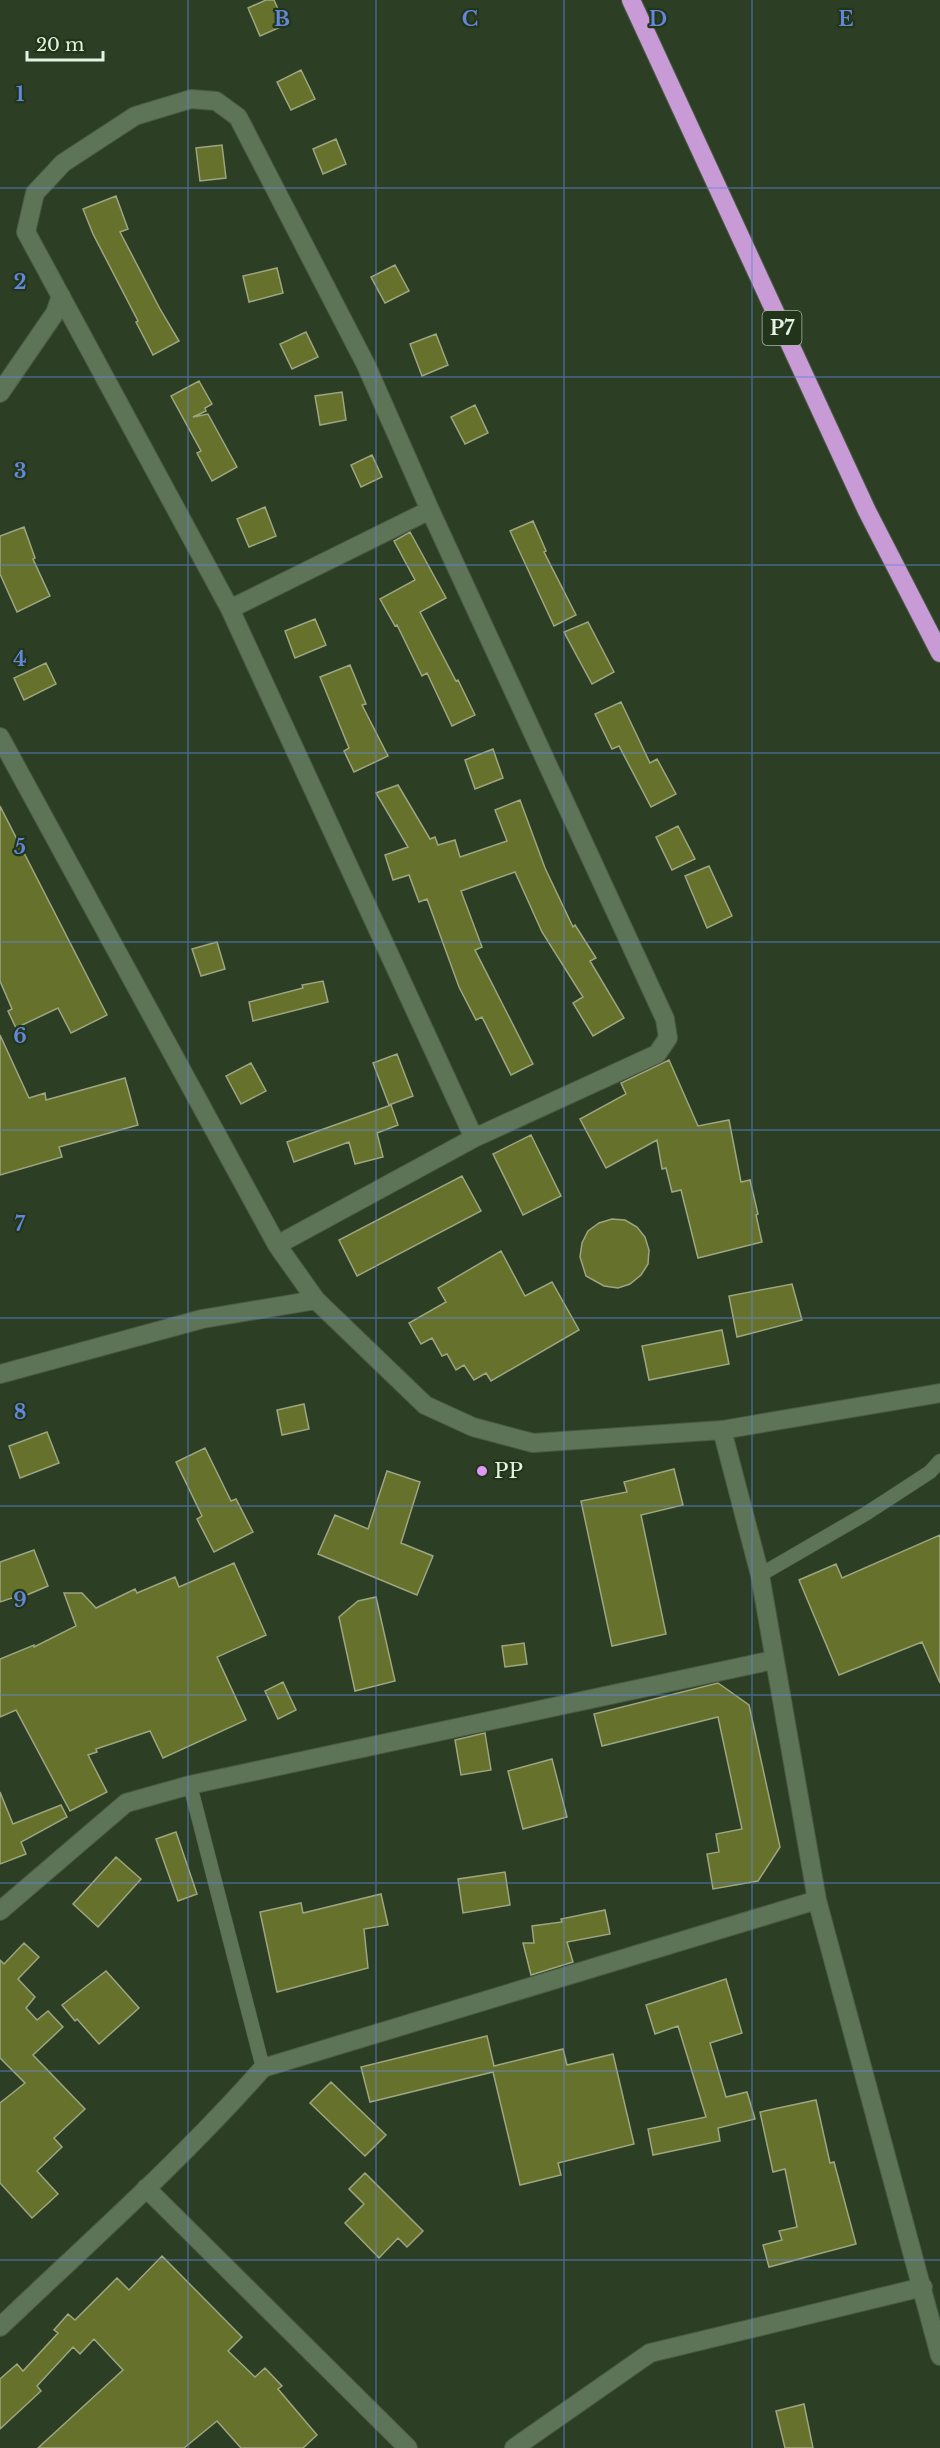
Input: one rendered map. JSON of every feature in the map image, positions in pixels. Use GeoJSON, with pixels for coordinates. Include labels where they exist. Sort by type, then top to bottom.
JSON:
{"type":"FeatureCollection","features":[{"type":"Feature","properties":{"kind":"highway","name":"P7"},"geometry":{"type":"LineString","coordinates":[[631,0],[867,511],[934,626],[940,652]]}},
{"type":"Feature","properties":{"kind":"street"},"geometry":{"type":"LineString","coordinates":[[277,1245],[474,1137],[657,1054],[668,1038],[665,1019],[430,510],[366,365],[238,117],[216,102],[191,99],[135,116],[63,163],[35,193],[26,232],[230,609],[474,1137]]}},
{"type":"Feature","properties":{"kind":"street"},"geometry":{"type":"LineString","coordinates":[[0,393],[55,313],[61,296]]}},
{"type":"Feature","properties":{"kind":"street"},"geometry":{"type":"LineString","coordinates":[[230,609],[430,510]]}},
{"type":"Feature","properties":{"kind":"street"},"geometry":{"type":"LineString","coordinates":[[0,737],[277,1245],[316,1300],[425,1405],[473,1426],[533,1443],[722,1430],[940,1393]]}},
{"type":"Feature","properties":{"kind":"street"},"geometry":{"type":"LineString","coordinates":[[0,1374],[202,1319],[316,1300]]}},
{"type":"Feature","properties":{"kind":"street"},"geometry":{"type":"LineString","coordinates":[[722,1430],[760,1575],[773,1660],[817,1900],[940,2356]]}},
{"type":"Feature","properties":{"kind":"street"},"geometry":{"type":"LineString","coordinates":[[0,1911],[126,1803],[190,1785],[773,1660]]}},
{"type":"Feature","properties":{"kind":"street"},"geometry":{"type":"LineString","coordinates":[[0,2327],[146,2188],[264,2068],[817,1900]]}},
{"type":"Feature","properties":{"kind":"street"},"geometry":{"type":"LineString","coordinates":[[146,2188],[408,2448]]}},
{"type":"Feature","properties":{"kind":"street"},"geometry":{"type":"LineString","coordinates":[[514,2448],[650,2353],[923,2288]]}},
{"type":"Feature","properties":{"kind":"lane"},"geometry":{"type":"LineString","coordinates":[[760,1575],[867,1513],[930,1472],[940,1461]]}},
{"type":"Feature","properties":{"kind":"lane"},"geometry":{"type":"LineString","coordinates":[[190,1785],[264,2068]]}},
{"type":"Feature","properties":{"kind":"building"},"geometry":{"type":"Polygon","coordinates":[[[266,0],[274,0],[285,25],[260,36],[248,8],[266,0]]]}},
{"type":"Feature","properties":{"kind":"building"},"geometry":{"type":"Polygon","coordinates":[[[301,70],[315,99],[291,110],[277,82],[301,70]]]}},
{"type":"Feature","properties":{"kind":"building"},"geometry":{"type":"Polygon","coordinates":[[[336,139],[346,164],[323,174],[313,149],[336,139]]]}},
{"type":"Feature","properties":{"kind":"building"},"geometry":{"type":"Polygon","coordinates":[[[222,145],[226,178],[200,181],[196,148],[222,145]]]}},
{"type":"Feature","properties":{"kind":"building"},"geometry":{"type":"Polygon","coordinates":[[[116,196],[128,229],[120,232],[179,341],[153,355],[83,209],[116,196]]]}},
{"type":"Feature","properties":{"kind":"building"},"geometry":{"type":"Polygon","coordinates":[[[395,265],[409,291],[385,303],[371,277],[395,265]]]}},
{"type":"Feature","properties":{"kind":"building"},"geometry":{"type":"Polygon","coordinates":[[[277,268],[283,293],[249,302],[243,276],[277,268]]]}},
{"type":"Feature","properties":{"kind":"building"},"geometry":{"type":"Polygon","coordinates":[[[306,332],[318,357],[292,369],[280,344],[306,332]]]}},
{"type":"Feature","properties":{"kind":"building"},"geometry":{"type":"Polygon","coordinates":[[[436,334],[448,365],[422,376],[410,344],[436,334]]]}},
{"type":"Feature","properties":{"kind":"building"},"geometry":{"type":"Polygon","coordinates":[[[199,381],[212,404],[205,408],[206,411],[193,417],[208,414],[237,467],[212,481],[197,453],[201,451],[171,396],[199,381]]]}},
{"type":"Feature","properties":{"kind":"building"},"geometry":{"type":"Polygon","coordinates":[[[342,392],[346,420],[320,425],[315,396],[342,392]]]}},
{"type":"Feature","properties":{"kind":"building"},"geometry":{"type":"Polygon","coordinates":[[[475,405],[488,433],[465,444],[451,417],[475,405]]]}},
{"type":"Feature","properties":{"kind":"building"},"geometry":{"type":"Polygon","coordinates":[[[372,455],[382,477],[361,487],[351,465],[372,455]]]}},
{"type":"Feature","properties":{"kind":"building"},"geometry":{"type":"Polygon","coordinates":[[[265,507],[276,536],[249,547],[237,519],[265,507]]]}},
{"type":"Feature","properties":{"kind":"building"},"geometry":{"type":"Polygon","coordinates":[[[533,521],[546,551],[544,552],[576,615],[554,626],[510,531],[533,521]]]}},
{"type":"Feature","properties":{"kind":"building"},"geometry":{"type":"Polygon","coordinates":[[[24,527],[35,558],[33,559],[50,596],[17,612],[0,574],[0,536],[24,527]]]}},
{"type":"Feature","properties":{"kind":"building"},"geometry":{"type":"Polygon","coordinates":[[[410,532],[446,598],[420,612],[475,715],[452,726],[427,673],[422,676],[397,625],[395,626],[380,599],[415,580],[394,541],[410,532]]]}},
{"type":"Feature","properties":{"kind":"building"},"geometry":{"type":"Polygon","coordinates":[[[315,619],[326,645],[295,658],[285,631],[315,619]]]}},
{"type":"Feature","properties":{"kind":"building"},"geometry":{"type":"Polygon","coordinates":[[[588,622],[614,672],[592,684],[564,632],[588,622]]]}},
{"type":"Feature","properties":{"kind":"building"},"geometry":{"type":"Polygon","coordinates":[[[46,663],[56,684],[24,700],[14,678],[46,663]]]}},
{"type":"Feature","properties":{"kind":"building"},"geometry":{"type":"Polygon","coordinates":[[[350,665],[366,704],[362,705],[388,756],[354,772],[344,751],[349,748],[320,677],[350,665]]]}},
{"type":"Feature","properties":{"kind":"building"},"geometry":{"type":"Polygon","coordinates":[[[621,702],[650,763],[657,759],[676,794],[651,807],[619,746],[612,749],[595,714],[621,702]]]}},
{"type":"Feature","properties":{"kind":"building"},"geometry":{"type":"Polygon","coordinates":[[[493,749],[503,778],[475,789],[465,760],[493,749]]]}},
{"type":"Feature","properties":{"kind":"building"},"geometry":{"type":"Polygon","coordinates":[[[398,785],[430,839],[435,837],[438,845],[455,840],[460,857],[507,841],[495,810],[520,800],[545,868],[573,927],[575,925],[596,958],[590,961],[624,1018],[593,1036],[573,1003],[583,997],[542,932],[515,872],[461,891],[482,947],[475,950],[533,1064],[511,1075],[482,1017],[476,1020],[459,987],[427,899],[419,902],[409,875],[393,880],[385,855],[408,847],[376,793],[398,785]]]}},
{"type":"Feature","properties":{"kind":"building"},"geometry":{"type":"Polygon","coordinates":[[[0,806],[107,1015],[71,1033],[58,1008],[16,1028],[8,1011],[12,1009],[0,981],[0,806]]]}},
{"type":"Feature","properties":{"kind":"building"},"geometry":{"type":"Polygon","coordinates":[[[678,826],[695,859],[672,870],[656,837],[678,826]]]}},
{"type":"Feature","properties":{"kind":"building"},"geometry":{"type":"Polygon","coordinates":[[[709,866],[732,916],[707,928],[685,876],[709,866]]]}},
{"type":"Feature","properties":{"kind":"building"},"geometry":{"type":"Polygon","coordinates":[[[217,942],[225,969],[201,976],[192,949],[217,942]]]}},
{"type":"Feature","properties":{"kind":"building"},"geometry":{"type":"Polygon","coordinates":[[[323,981],[328,1002],[253,1021],[249,1002],[303,988],[302,985],[323,981]]]}},
{"type":"Feature","properties":{"kind":"building"},"geometry":{"type":"Polygon","coordinates":[[[0,1035],[29,1098],[45,1093],[46,1100],[125,1078],[138,1125],[59,1147],[62,1157],[0,1175],[0,1035]]]}},
{"type":"Feature","properties":{"kind":"building"},"geometry":{"type":"Polygon","coordinates":[[[397,1054],[413,1096],[389,1105],[373,1063],[397,1054]]]}},
{"type":"Feature","properties":{"kind":"building"},"geometry":{"type":"Polygon","coordinates":[[[669,1060],[698,1126],[729,1120],[741,1182],[750,1180],[762,1242],[698,1258],[681,1190],[672,1192],[666,1168],[662,1169],[657,1140],[606,1168],[580,1119],[626,1094],[621,1083],[669,1060]]]}},
{"type":"Feature","properties":{"kind":"building"},"geometry":{"type":"Polygon","coordinates":[[[251,1063],[266,1091],[241,1104],[226,1076],[251,1063]]]}},
{"type":"Feature","properties":{"kind":"building"},"geometry":{"type":"Polygon","coordinates":[[[391,1105],[398,1125],[377,1133],[383,1157],[355,1164],[349,1142],[294,1162],[287,1142],[391,1105]]]}},
{"type":"Feature","properties":{"kind":"building"},"geometry":{"type":"Polygon","coordinates":[[[531,1135],[561,1196],[523,1215],[493,1154],[531,1135]]]}},
{"type":"Feature","properties":{"kind":"building"},"geometry":{"type":"Polygon","coordinates":[[[462,1176],[481,1211],[357,1276],[339,1240],[462,1176]]]}},
{"type":"Feature","properties":{"kind":"building"},"geometry":{"type":"Polygon","coordinates":[[[612,1219],[625,1220],[637,1227],[645,1237],[649,1250],[648,1264],[641,1275],[630,1284],[618,1288],[604,1286],[586,1276],[580,1257],[582,1243],[588,1231],[599,1223],[612,1219]]]}},
{"type":"Feature","properties":{"kind":"building"},"geometry":{"type":"Polygon","coordinates":[[[501,1251],[525,1296],[552,1282],[579,1330],[491,1381],[486,1373],[474,1380],[464,1365],[456,1370],[447,1354],[442,1356],[432,1338],[421,1344],[409,1323],[446,1302],[438,1288],[501,1251]]]}},
{"type":"Feature","properties":{"kind":"building"},"geometry":{"type":"Polygon","coordinates":[[[792,1284],[802,1320],[737,1337],[729,1296],[792,1284]]]}},
{"type":"Feature","properties":{"kind":"building"},"geometry":{"type":"Polygon","coordinates":[[[722,1330],[729,1364],[649,1380],[642,1346],[722,1330]]]}},
{"type":"Feature","properties":{"kind":"building"},"geometry":{"type":"Polygon","coordinates":[[[304,1404],[309,1429],[282,1435],[277,1410],[304,1404]]]}},
{"type":"Feature","properties":{"kind":"building"},"geometry":{"type":"Polygon","coordinates":[[[47,1432],[59,1463],[20,1478],[9,1446],[47,1432]]]}},
{"type":"Feature","properties":{"kind":"building"},"geometry":{"type":"Polygon","coordinates":[[[205,1448],[231,1501],[236,1499],[253,1532],[214,1552],[197,1519],[202,1516],[176,1462],[205,1448]]]}},
{"type":"Feature","properties":{"kind":"building"},"geometry":{"type":"Polygon","coordinates":[[[674,1469],[683,1505],[641,1515],[666,1634],[612,1646],[581,1501],[627,1492],[624,1482],[674,1469]]]}},
{"type":"Feature","properties":{"kind":"building"},"geometry":{"type":"Polygon","coordinates":[[[387,1471],[420,1482],[401,1543],[433,1556],[417,1595],[318,1554],[335,1515],[368,1529],[387,1471]]]}},
{"type":"Feature","properties":{"kind":"building"},"geometry":{"type":"Polygon","coordinates":[[[940,1535],[940,1683],[922,1642],[839,1675],[799,1580],[836,1564],[842,1578],[940,1535]]]}},
{"type":"Feature","properties":{"kind":"building"},"geometry":{"type":"Polygon","coordinates":[[[34,1550],[48,1586],[15,1600],[15,1597],[0,1602],[0,1562],[34,1550]]]}},
{"type":"Feature","properties":{"kind":"building"},"geometry":{"type":"Polygon","coordinates":[[[234,1563],[266,1635],[217,1657],[246,1720],[163,1758],[150,1731],[96,1749],[97,1752],[88,1755],[107,1792],[70,1811],[16,1710],[0,1717],[0,1659],[34,1645],[34,1647],[76,1626],[64,1593],[82,1593],[96,1608],[135,1589],[137,1593],[175,1577],[179,1587],[234,1563]]]}},
{"type":"Feature","properties":{"kind":"building"},"geometry":{"type":"Polygon","coordinates":[[[376,1597],[395,1681],[355,1691],[339,1617],[358,1601],[376,1597]]]}},
{"type":"Feature","properties":{"kind":"building"},"geometry":{"type":"Polygon","coordinates":[[[524,1643],[527,1664],[505,1667],[502,1646],[524,1643]]]}},
{"type":"Feature","properties":{"kind":"building"},"geometry":{"type":"Polygon","coordinates":[[[283,1682],[296,1710],[278,1719],[265,1691],[283,1682]]]}},
{"type":"Feature","properties":{"kind":"building"},"geometry":{"type":"Polygon","coordinates":[[[718,1683],[749,1705],[780,1847],[758,1881],[713,1889],[707,1854],[719,1852],[716,1834],[742,1829],[718,1717],[602,1746],[594,1714],[718,1683]]]}},
{"type":"Feature","properties":{"kind":"building"},"geometry":{"type":"Polygon","coordinates":[[[485,1733],[491,1770],[461,1775],[455,1740],[485,1733]]]}},
{"type":"Feature","properties":{"kind":"building"},"geometry":{"type":"Polygon","coordinates":[[[552,1759],[567,1817],[523,1829],[508,1771],[552,1759]]]}},
{"type":"Feature","properties":{"kind":"building"},"geometry":{"type":"Polygon","coordinates":[[[0,1792],[13,1824],[61,1805],[67,1817],[21,1842],[26,1854],[0,1864],[0,1792]]]}},
{"type":"Feature","properties":{"kind":"building"},"geometry":{"type":"Polygon","coordinates":[[[176,1832],[197,1894],[178,1901],[156,1839],[176,1832]]]}},
{"type":"Feature","properties":{"kind":"building"},"geometry":{"type":"Polygon","coordinates":[[[116,1857],[141,1879],[98,1927],[73,1904],[116,1857]]]}},
{"type":"Feature","properties":{"kind":"building"},"geometry":{"type":"Polygon","coordinates":[[[505,1872],[510,1905],[463,1913],[458,1879],[505,1872]]]}},
{"type":"Feature","properties":{"kind":"building"},"geometry":{"type":"Polygon","coordinates":[[[381,1894],[388,1925],[364,1929],[368,1968],[277,1992],[260,1912],[301,1903],[303,1913],[381,1894]]]}},
{"type":"Feature","properties":{"kind":"building"},"geometry":{"type":"Polygon","coordinates":[[[605,1910],[610,1934],[567,1942],[573,1962],[531,1975],[523,1943],[534,1943],[532,1926],[562,1922],[561,1919],[605,1910]]]}},
{"type":"Feature","properties":{"kind":"building"},"geometry":{"type":"Polygon","coordinates":[[[24,1943],[39,1957],[18,1979],[35,1997],[26,2008],[37,2020],[48,2011],[63,2027],[33,2055],[85,2109],[54,2138],[62,2147],[37,2171],[58,2194],[32,2218],[0,2183],[0,2103],[25,2083],[0,2058],[0,1960],[4,1964],[24,1943]]]}},
{"type":"Feature","properties":{"kind":"building"},"geometry":{"type":"Polygon","coordinates":[[[106,1971],[139,2008],[99,2044],[62,2005],[106,1971]]]}},
{"type":"Feature","properties":{"kind":"building"},"geometry":{"type":"Polygon","coordinates":[[[726,1979],[742,2033],[710,2043],[726,2097],[747,2092],[755,2119],[718,2128],[720,2141],[653,2155],[648,2129],[706,2117],[678,2026],[655,2034],[646,2005],[726,1979]]]}},
{"type":"Feature","properties":{"kind":"building"},"geometry":{"type":"Polygon","coordinates":[[[487,2036],[494,2066],[563,2049],[567,2065],[613,2054],[634,2144],[558,2163],[561,2175],[520,2185],[493,2072],[370,2102],[361,2067],[487,2036]]]}},
{"type":"Feature","properties":{"kind":"building"},"geometry":{"type":"Polygon","coordinates":[[[331,2082],[386,2135],[365,2156],[310,2103],[331,2082]]]}},
{"type":"Feature","properties":{"kind":"building"},"geometry":{"type":"Polygon","coordinates":[[[816,2100],[830,2163],[834,2162],[856,2244],[769,2267],[763,2245],[782,2240],[779,2231],[797,2227],[785,2169],[773,2172],[760,2112],[816,2100]]]}},
{"type":"Feature","properties":{"kind":"building"},"geometry":{"type":"Polygon","coordinates":[[[365,2173],[423,2231],[407,2247],[398,2238],[379,2258],[345,2223],[364,2204],[349,2189],[365,2173]]]}},
{"type":"Feature","properties":{"kind":"building"},"geometry":{"type":"Polygon","coordinates":[[[162,2256],[242,2337],[228,2351],[255,2377],[265,2368],[282,2386],[278,2389],[317,2435],[303,2448],[241,2448],[217,2421],[184,2448],[38,2448],[123,2370],[94,2339],[80,2354],[73,2347],[37,2386],[41,2391],[0,2429],[0,2379],[17,2364],[23,2371],[58,2333],[54,2330],[68,2314],[75,2320],[117,2278],[129,2290],[162,2256]]]}},
{"type":"Feature","properties":{"kind":"building"},"geometry":{"type":"Polygon","coordinates":[[[804,2404],[813,2448],[785,2448],[776,2411],[804,2404]]]}},
{"type":"Feature","properties":{"kind":"place","name":"PP"},"geometry":{"type":"Point","coordinates":[482,1471]}}]}
